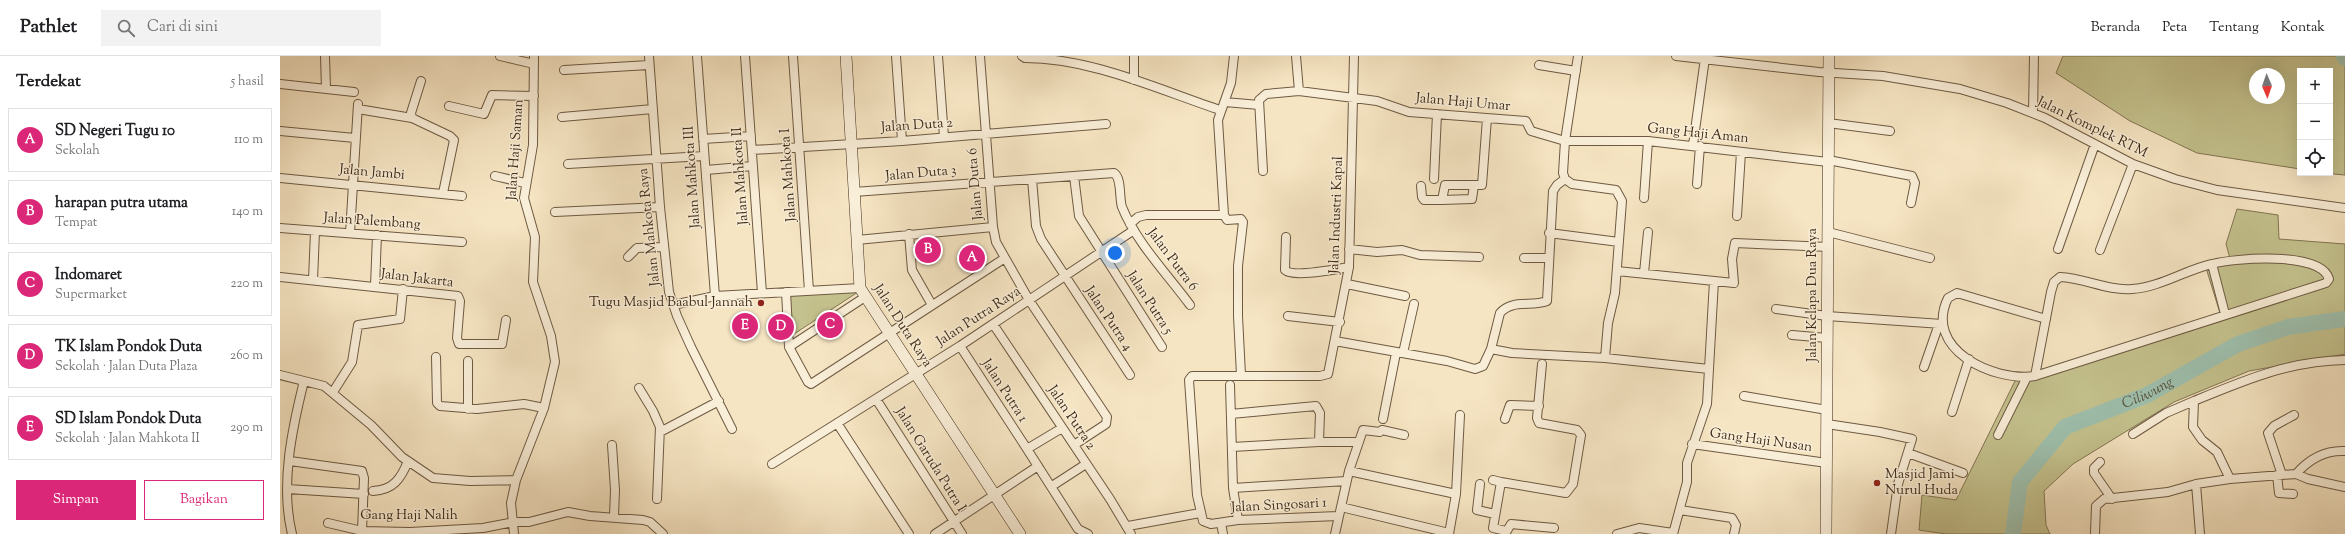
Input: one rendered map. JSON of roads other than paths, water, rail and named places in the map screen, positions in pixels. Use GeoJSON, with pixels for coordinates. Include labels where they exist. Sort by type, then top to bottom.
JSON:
{"type":"FeatureCollection","features":[{"type":"Feature","properties":{"kind":"street"},"geometry":{"type":"LineString","coordinates":[[325,56],[326,89]]}},
{"type":"Feature","properties":{"kind":"street"},"geometry":{"type":"LineString","coordinates":[[500,56],[534,60]]}},
{"type":"Feature","properties":{"kind":"street","name":"Jalan Mahkota Raya"},"geometry":{"type":"LineString","coordinates":[[649,56],[660,207],[669,292],[691,347],[732,429]]}},
{"type":"Feature","properties":{"kind":"street","name":"Jalan Mahkota III"},"geometry":{"type":"LineString","coordinates":[[697,56],[715,296]]}},
{"type":"Feature","properties":{"kind":"street","name":"Jalan Mahkota II"},"geometry":{"type":"LineString","coordinates":[[745,56],[762,293]]}},
{"type":"Feature","properties":{"kind":"street","name":"Jalan Mahkota I"},"geometry":{"type":"LineString","coordinates":[[793,56],[809,291]]}},
{"type":"Feature","properties":{"kind":"street","name":"Jalan Duta Raya"},"geometry":{"type":"LineString","coordinates":[[846,56],[857,240],[863,293],[1020,534]]}},
{"type":"Feature","properties":{"kind":"street"},"geometry":{"type":"LineString","coordinates":[[896,56],[902,141]]}},
{"type":"Feature","properties":{"kind":"street"},"geometry":{"type":"LineString","coordinates":[[938,56],[944,137]]}},
{"type":"Feature","properties":{"kind":"street","name":"Jalan Duta 6"},"geometry":{"type":"LineString","coordinates":[[980,56],[985,134],[993,227],[996,242],[1029,300],[1107,417],[1106,424],[1074,445]]}},
{"type":"Feature","properties":{"kind":"street"},"geometry":{"type":"LineString","coordinates":[[1022,56],[1025,58],[1061,60],[1134,80],[1220,110]]}},
{"type":"Feature","properties":{"kind":"street"},"geometry":{"type":"LineString","coordinates":[[1134,56],[1134,80]]}},
{"type":"Feature","properties":{"kind":"street"},"geometry":{"type":"LineString","coordinates":[[1223,534],[1221,523],[1207,523],[1200,513],[1190,377],[1241,375],[1238,266],[1244,222],[1241,220],[1227,220],[1224,214],[1218,120],[1220,110],[1225,102],[1231,83],[1234,56]]}},
{"type":"Feature","properties":{"kind":"street"},"geometry":{"type":"LineString","coordinates":[[1296,56],[1300,91]]}},
{"type":"Feature","properties":{"kind":"street","name":"Jalan Industri Kapal"},"geometry":{"type":"LineString","coordinates":[[1241,375],[1320,376],[1328,374],[1340,322],[1349,268],[1354,56]]}},
{"type":"Feature","properties":{"kind":"street"},"geometry":{"type":"LineString","coordinates":[[1565,179],[1565,141],[1578,56]]}},
{"type":"Feature","properties":{"kind":"street","name":"Jalan Komplek RTM"},"geometry":{"type":"LineString","coordinates":[[1676,56],[1739,59],[1829,72],[1902,79],[1960,89],[1992,98],[2033,113],[2133,164],[2169,177],[2217,190],[2345,208]]}},
{"type":"Feature","properties":{"kind":"street","name":"Jalan Kelapa Dua Raya"},"geometry":{"type":"LineString","coordinates":[[1826,534],[1829,56]]}},
{"type":"Feature","properties":{"kind":"street"},"geometry":{"type":"LineString","coordinates":[[2033,113],[2034,56]]}},
{"type":"Feature","properties":{"kind":"street"},"geometry":{"type":"LineString","coordinates":[[1697,184],[1697,146],[1705,58]]}},
{"type":"Feature","properties":{"kind":"street","name":"Jalan Haji Saman"},"geometry":{"type":"LineString","coordinates":[[514,534],[512,503],[516,480],[544,408],[554,368],[555,356],[551,336],[534,282],[536,244],[524,203],[525,183],[532,151],[534,60]]}},
{"type":"Feature","properties":{"kind":"street"},"geometry":{"type":"LineString","coordinates":[[564,70],[650,65]]}},
{"type":"Feature","properties":{"kind":"street"},"geometry":{"type":"LineString","coordinates":[[1539,65],[1576,71]]}},
{"type":"Feature","properties":{"kind":"street"},"geometry":{"type":"LineString","coordinates":[[412,118],[411,113],[421,81]]}},
{"type":"Feature","properties":{"kind":"street"},"geometry":{"type":"LineString","coordinates":[[280,84],[354,92]]}},
{"type":"Feature","properties":{"kind":"street","name":"Jalan Haji Umar"},"geometry":{"type":"LineString","coordinates":[[1259,104],[1261,97],[1266,94],[1300,91],[1383,102],[1399,110],[1526,121],[1531,131],[1565,141]]}},
{"type":"Feature","properties":{"kind":"street"},"geometry":{"type":"LineString","coordinates":[[449,106],[484,114],[487,112],[492,95],[534,96]]}},
{"type":"Feature","properties":{"kind":"street"},"geometry":{"type":"LineString","coordinates":[[1225,102],[1259,104],[1263,171]]}},
{"type":"Feature","properties":{"kind":"street"},"geometry":{"type":"LineString","coordinates":[[350,233],[358,106],[412,118],[450,136],[454,140],[443,193]]}},
{"type":"Feature","properties":{"kind":"street"},"geometry":{"type":"LineString","coordinates":[[562,117],[653,109]]}},
{"type":"Feature","properties":{"kind":"street"},"geometry":{"type":"LineString","coordinates":[[1434,179],[1437,114]]}},
{"type":"Feature","properties":{"kind":"street"},"geometry":{"type":"LineString","coordinates":[[1442,200],[1445,185],[1481,185],[1483,182],[1487,118]]}},
{"type":"Feature","properties":{"kind":"street"},"geometry":{"type":"LineString","coordinates":[[1828,123],[1890,131]]}},
{"type":"Feature","properties":{"kind":"street","name":"Jalan Duta 2"},"geometry":{"type":"LineString","coordinates":[[752,150],[902,141],[1106,124]]}},
{"type":"Feature","properties":{"kind":"street"},"geometry":{"type":"LineString","coordinates":[[280,131],[355,138]]}},
{"type":"Feature","properties":{"kind":"street"},"geometry":{"type":"LineString","coordinates":[[703,139],[751,136]]}},
{"type":"Feature","properties":{"kind":"street","name":"Gang Haji Aman"},"geometry":{"type":"LineString","coordinates":[[1565,141],[1648,141],[1828,161],[1912,176],[1915,183],[1911,203]]}},
{"type":"Feature","properties":{"kind":"street"},"geometry":{"type":"LineString","coordinates":[[1644,198],[1648,141]]}},
{"type":"Feature","properties":{"kind":"street"},"geometry":{"type":"LineString","coordinates":[[2058,249],[2095,144]]}},
{"type":"Feature","properties":{"kind":"street"},"geometry":{"type":"LineString","coordinates":[[1737,216],[1741,152]]}},
{"type":"Feature","properties":{"kind":"street"},"geometry":{"type":"LineString","coordinates":[[568,164],[704,156]]}},
{"type":"Feature","properties":{"kind":"street"},"geometry":{"type":"LineString","coordinates":[[2100,250],[2133,164]]}},
{"type":"Feature","properties":{"kind":"street"},"geometry":{"type":"LineString","coordinates":[[706,170],[753,166]]}},
{"type":"Feature","properties":{"kind":"street","name":"Jalan Putra 6"},"geometry":{"type":"LineString","coordinates":[[1074,176],[1116,174],[1121,205],[1132,227],[1190,305]]}},
{"type":"Feature","properties":{"kind":"street"},"geometry":{"type":"LineString","coordinates":[[495,176],[525,183]]}},
{"type":"Feature","properties":{"kind":"street","name":"Jalan Duta 3"},"geometry":{"type":"LineString","coordinates":[[854,192],[1074,176]]}},
{"type":"Feature","properties":{"kind":"street","name":"Jalan Putra 5"},"geometry":{"type":"LineString","coordinates":[[1074,176],[1077,212],[1162,347]]}},
{"type":"Feature","properties":{"kind":"street","name":"Jalan Jambi"},"geometry":{"type":"LineString","coordinates":[[280,178],[353,184],[462,196]]}},
{"type":"Feature","properties":{"kind":"street"},"geometry":{"type":"LineString","coordinates":[[1335,341],[1447,361],[1475,368],[1483,366],[1491,349],[1500,313],[1510,305],[1547,301],[1549,233],[1553,191],[1557,184],[1565,179]]}},
{"type":"Feature","properties":{"kind":"street"},"geometry":{"type":"LineString","coordinates":[[1565,179],[1572,184],[1612,189],[1619,193],[1622,201],[1617,270],[1605,358]]}},
{"type":"Feature","properties":{"kind":"street","name":"Jalan Putra 4"},"geometry":{"type":"LineString","coordinates":[[1032,180],[1038,232],[1064,277],[1130,375]]}},
{"type":"Feature","properties":{"kind":"street"},"geometry":{"type":"LineString","coordinates":[[1421,186],[1423,199],[1442,200],[1472,199],[1474,185]]}},
{"type":"Feature","properties":{"kind":"street"},"geometry":{"type":"LineString","coordinates":[[555,212],[660,207]]}},
{"type":"Feature","properties":{"kind":"street","name":"Jalan Putra Raya"},"geometry":{"type":"LineString","coordinates":[[772,464],[960,346],[1102,253],[1132,227],[1138,217],[1146,215],[1224,214]]}},
{"type":"Feature","properties":{"kind":"street"},"geometry":{"type":"LineString","coordinates":[[857,240],[993,227]]}},
{"type":"Feature","properties":{"kind":"street","name":"Jalan Palembang"},"geometry":{"type":"LineString","coordinates":[[280,228],[462,242]]}},
{"type":"Feature","properties":{"kind":"street"},"geometry":{"type":"LineString","coordinates":[[313,280],[315,231]]}},
{"type":"Feature","properties":{"kind":"street"},"geometry":{"type":"LineString","coordinates":[[1644,273],[1648,232]]}},
{"type":"Feature","properties":{"kind":"street"},"geometry":{"type":"LineString","coordinates":[[1828,232],[1930,258]]}},
{"type":"Feature","properties":{"kind":"street"},"geometry":{"type":"LineString","coordinates":[[1549,233],[1619,242]]}},
{"type":"Feature","properties":{"kind":"street"},"geometry":{"type":"LineString","coordinates":[[909,234],[912,270],[932,305]]}},
{"type":"Feature","properties":{"kind":"street"},"geometry":{"type":"LineString","coordinates":[[375,286],[377,236]]}},
{"type":"Feature","properties":{"kind":"street"},"geometry":{"type":"LineString","coordinates":[[1286,237],[1285,267],[1288,273],[1298,274],[1349,268]]}},
{"type":"Feature","properties":{"kind":"street"},"geometry":{"type":"LineString","coordinates":[[1617,270],[1734,283],[1732,259],[1735,244],[1828,247]]}},
{"type":"Feature","properties":{"kind":"street"},"geometry":{"type":"LineString","coordinates":[[628,257],[637,248],[664,247]]}},
{"type":"Feature","properties":{"kind":"street"},"geometry":{"type":"LineString","coordinates":[[1350,249],[1377,252],[1402,250],[1420,254],[1479,257]]}},
{"type":"Feature","properties":{"kind":"street"},"geometry":{"type":"LineString","coordinates":[[786,292],[789,347],[808,382],[811,384],[1005,258]]}},
{"type":"Feature","properties":{"kind":"street"},"geometry":{"type":"LineString","coordinates":[[1524,258],[1548,258]]}},
{"type":"Feature","properties":{"kind":"street"},"geometry":{"type":"LineString","coordinates":[[1940,324],[1949,342],[1969,359],[2010,376],[2031,376],[2326,283],[2329,279],[2323,269],[2300,261],[2244,260],[2212,264],[2174,279],[2131,289],[2115,289],[2060,277],[2054,282],[2031,376],[1998,436]]}},
{"type":"Feature","properties":{"kind":"street"},"geometry":{"type":"LineString","coordinates":[[2212,264],[2225,314]]}},
{"type":"Feature","properties":{"kind":"street","name":"Jalan Jakarta"},"geometry":{"type":"LineString","coordinates":[[280,277],[458,296],[460,301],[457,338],[459,344],[500,346],[504,342],[506,320]]}},
{"type":"Feature","properties":{"kind":"street"},"geometry":{"type":"LineString","coordinates":[[1617,534],[1638,531],[1673,534],[1687,482],[1687,462],[1692,444],[1706,408],[1714,281]]}},
{"type":"Feature","properties":{"kind":"street"},"geometry":{"type":"LineString","coordinates":[[1347,284],[1405,296]]}},
{"type":"Feature","properties":{"kind":"street"},"geometry":{"type":"LineString","coordinates":[[333,392],[352,362],[358,325],[400,319],[403,289]]}},
{"type":"Feature","properties":{"kind":"street"},"geometry":{"type":"LineString","coordinates":[[673,305],[715,296],[762,293],[809,291],[863,293]]}},
{"type":"Feature","properties":{"kind":"street"},"geometry":{"type":"LineString","coordinates":[[789,347],[863,293]]}},
{"type":"Feature","properties":{"kind":"street"},"geometry":{"type":"LineString","coordinates":[[1924,367],[1948,298],[1958,293],[2046,319]]}},
{"type":"Feature","properties":{"kind":"street"},"geometry":{"type":"LineString","coordinates":[[1383,419],[1414,304]]}},
{"type":"Feature","properties":{"kind":"street"},"geometry":{"type":"LineString","coordinates":[[1776,309],[1827,316],[1940,324]]}},
{"type":"Feature","properties":{"kind":"street"},"geometry":{"type":"LineString","coordinates":[[1288,316],[1340,322]]}},
{"type":"Feature","properties":{"kind":"street","name":"Jalan Putra 2"},"geometry":{"type":"LineString","coordinates":[[993,324],[1129,530],[1200,513]]}},
{"type":"Feature","properties":{"kind":"street"},"geometry":{"type":"LineString","coordinates":[[1792,335],[1827,338]]}},
{"type":"Feature","properties":{"kind":"street","name":"Jalan Putra 1"},"geometry":{"type":"LineString","coordinates":[[960,346],[1038,466],[1085,533]]}},
{"type":"Feature","properties":{"kind":"street"},"geometry":{"type":"LineString","coordinates":[[1491,349],[1512,353],[1605,358],[1709,368]]}},
{"type":"Feature","properties":{"kind":"street"},"geometry":{"type":"LineString","coordinates":[[436,357],[437,403],[444,408],[468,409],[524,404],[544,408]]}},
{"type":"Feature","properties":{"kind":"street"},"geometry":{"type":"LineString","coordinates":[[1952,412],[1969,359]]}},
{"type":"Feature","properties":{"kind":"street"},"geometry":{"type":"LineString","coordinates":[[2133,434],[2166,413],[2257,376],[2292,365],[2318,360],[2345,360]]}},
{"type":"Feature","properties":{"kind":"street"},"geometry":{"type":"LineString","coordinates":[[468,361],[468,409]]}},
{"type":"Feature","properties":{"kind":"street"},"geometry":{"type":"LineString","coordinates":[[1542,364],[1537,418],[1539,423],[1580,432],[1572,489],[1566,493],[1562,493],[1497,481],[1493,529],[1506,532],[1508,526],[1515,524],[1554,528]]}},
{"type":"Feature","properties":{"kind":"street"},"geometry":{"type":"LineString","coordinates":[[280,375],[320,384],[333,392],[371,425],[396,452],[428,475],[438,479],[470,481],[516,480]]}},
{"type":"Feature","properties":{"kind":"street"},"geometry":{"type":"LineString","coordinates":[[292,534],[284,502],[288,490],[294,421],[304,381]]}},
{"type":"Feature","properties":{"kind":"street"},"geometry":{"type":"LineString","coordinates":[[1230,385],[1233,488],[1238,520]]}},
{"type":"Feature","properties":{"kind":"street"},"geometry":{"type":"LineString","coordinates":[[639,388],[653,411],[660,432],[657,500]]}},
{"type":"Feature","properties":{"kind":"street"},"geometry":{"type":"LineString","coordinates":[[1744,396],[1827,410]]}},
{"type":"Feature","properties":{"kind":"street","name":"Jalan Garuda Putra I"},"geometry":{"type":"LineString","coordinates":[[876,399],[962,534]]}},
{"type":"Feature","properties":{"kind":"street"},"geometry":{"type":"LineString","coordinates":[[2194,401],[2194,427],[2202,440],[2217,452],[2230,479]]}},
{"type":"Feature","properties":{"kind":"street"},"geometry":{"type":"LineString","coordinates":[[660,432],[719,402]]}},
{"type":"Feature","properties":{"kind":"street"},"geometry":{"type":"LineString","coordinates":[[1505,419],[1510,405],[1538,406]]}},
{"type":"Feature","properties":{"kind":"street"},"geometry":{"type":"LineString","coordinates":[[1231,414],[1316,406],[1320,408],[1319,442]]}},
{"type":"Feature","properties":{"kind":"street"},"geometry":{"type":"LineString","coordinates":[[1341,506],[1449,534],[1456,494],[1460,415]]}},
{"type":"Feature","properties":{"kind":"street"},"geometry":{"type":"LineString","coordinates":[[2293,494],[2279,493],[2280,475],[2268,433],[2274,426],[2294,415]]}},
{"type":"Feature","properties":{"kind":"street"},"geometry":{"type":"LineString","coordinates":[[837,424],[909,534]]}},
{"type":"Feature","properties":{"kind":"street"},"geometry":{"type":"LineString","coordinates":[[1827,424],[1880,432],[1912,440],[1898,484],[1892,534]]}},
{"type":"Feature","properties":{"kind":"street"},"geometry":{"type":"LineString","coordinates":[[1027,449],[1062,428]]}},
{"type":"Feature","properties":{"kind":"street"},"geometry":{"type":"LineString","coordinates":[[1335,534],[1346,481],[1361,433],[1365,429],[1404,435]]}},
{"type":"Feature","properties":{"kind":"street"},"geometry":{"type":"LineString","coordinates":[[1232,447],[1319,442],[1359,442]]}},
{"type":"Feature","properties":{"kind":"street","name":"Gang Haji Nusan"},"geometry":{"type":"LineString","coordinates":[[1692,444],[1826,463]]}},
{"type":"Feature","properties":{"kind":"street"},"geometry":{"type":"LineString","coordinates":[[612,445],[615,490],[614,516]]}},
{"type":"Feature","properties":{"kind":"street"},"geometry":{"type":"LineString","coordinates":[[2296,474],[2307,463],[2321,454],[2332,451],[2345,451]]}},
{"type":"Feature","properties":{"kind":"street"},"geometry":{"type":"LineString","coordinates":[[1908,453],[1963,473]]}},
{"type":"Feature","properties":{"kind":"street"},"geometry":{"type":"LineString","coordinates":[[290,461],[362,471],[364,478],[362,531]]}},
{"type":"Feature","properties":{"kind":"street"},"geometry":{"type":"LineString","coordinates":[[373,491],[386,489],[396,483],[402,475],[408,461]]}},
{"type":"Feature","properties":{"kind":"street"},"geometry":{"type":"LineString","coordinates":[[2100,462],[2094,468],[2094,473],[2112,499]]}},
{"type":"Feature","properties":{"kind":"street"},"geometry":{"type":"LineString","coordinates":[[1052,486],[1086,464]]}},
{"type":"Feature","properties":{"kind":"street"},"geometry":{"type":"LineString","coordinates":[[935,534],[1038,466]]}},
{"type":"Feature","properties":{"kind":"street"},"geometry":{"type":"LineString","coordinates":[[1349,471],[1456,494]]}},
{"type":"Feature","properties":{"kind":"street"},"geometry":{"type":"LineString","coordinates":[[280,473],[289,475]]}},
{"type":"Feature","properties":{"kind":"street"},"geometry":{"type":"LineString","coordinates":[[2095,534],[2096,506],[2104,499],[2168,492],[2196,484],[2230,479],[2296,474],[2308,480],[2345,487]]}},
{"type":"Feature","properties":{"kind":"street"},"geometry":{"type":"LineString","coordinates":[[1233,488],[1346,481]]}},
{"type":"Feature","properties":{"kind":"street"},"geometry":{"type":"LineString","coordinates":[[1480,484],[1477,510],[1495,514]]}},
{"type":"Feature","properties":{"kind":"street"},"geometry":{"type":"LineString","coordinates":[[2196,484],[2200,534]]}},
{"type":"Feature","properties":{"kind":"street"},"geometry":{"type":"LineString","coordinates":[[288,490],[364,494]]}},
{"type":"Feature","properties":{"kind":"street"},"geometry":{"type":"LineString","coordinates":[[1680,510],[1732,518],[1736,525],[1734,534]]}},
{"type":"Feature","properties":{"kind":"street","name":"Gang Haji Nalih"},"geometry":{"type":"LineString","coordinates":[[328,523],[362,531],[410,532],[483,528],[514,522],[529,522],[568,512],[590,516],[614,516],[650,522],[659,533]]}},
{"type":"Feature","properties":{"kind":"street","name":"Jalan Singosari 1"},"geometry":{"type":"LineString","coordinates":[[1221,523],[1238,520],[1338,516]]}},
{"type":"Feature","properties":{"kind":"waterway","name":"Ciliwung"},"geometry":{"type":"LineString","coordinates":[[2013,534],[2020,482],[2065,427],[2147,395],[2238,344],[2288,327],[2345,319]]}},
{"type":"Feature","properties":{"kind":"place","name":"harapan putra utama"},"geometry":{"type":"Point","coordinates":[928,250]}},
{"type":"Feature","properties":{"kind":"place","name":"SD Negeri Tugu 10"},"geometry":{"type":"Point","coordinates":[972,258]}},
{"type":"Feature","properties":{"kind":"place","name":"Tugu Masjid Baabul Jannah"},"geometry":{"type":"Point","coordinates":[761,303]}},
{"type":"Feature","properties":{"kind":"place","name":"Indomaret"},"geometry":{"type":"Point","coordinates":[830,325]}},
{"type":"Feature","properties":{"kind":"place","name":"SD Islam Pondok Duta"},"geometry":{"type":"Point","coordinates":[745,326]}},
{"type":"Feature","properties":{"kind":"place","name":"TK Islam Pondok Duta"},"geometry":{"type":"Point","coordinates":[781,327]}},
{"type":"Feature","properties":{"kind":"place","name":"Masjid Jami Nurul Huda"},"geometry":{"type":"Point","coordinates":[1877,483]}}]}
